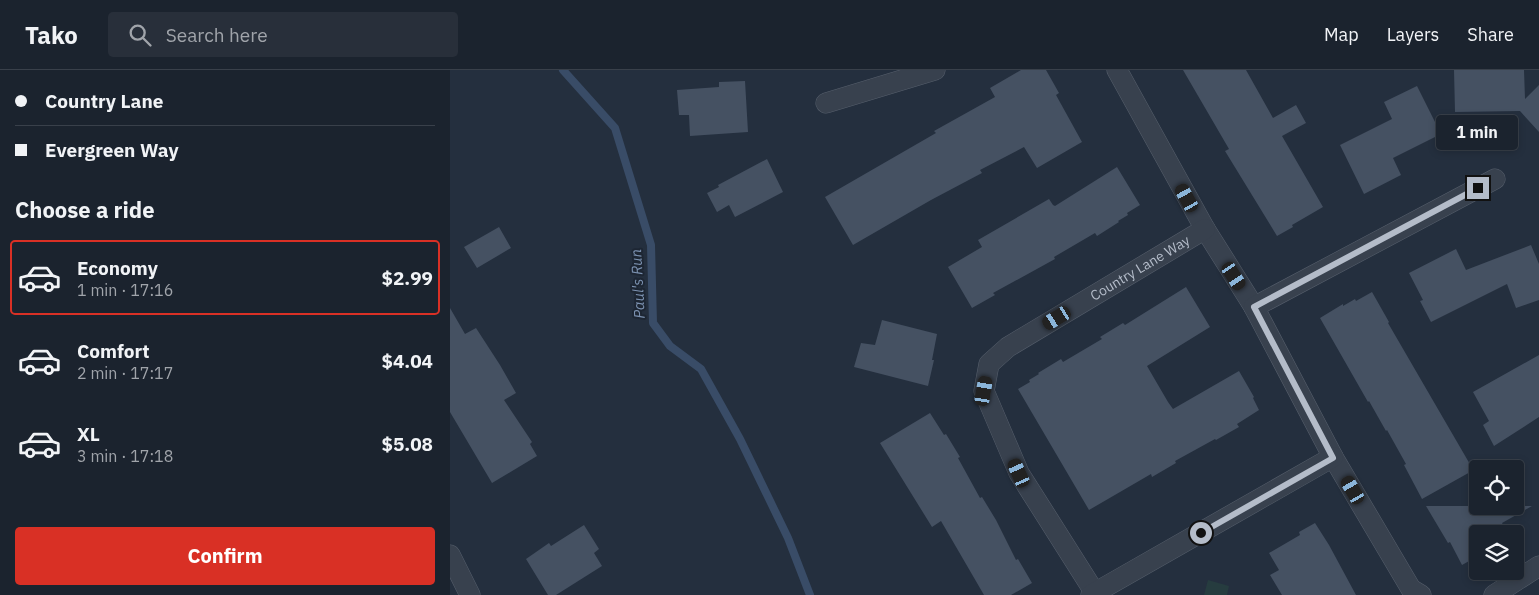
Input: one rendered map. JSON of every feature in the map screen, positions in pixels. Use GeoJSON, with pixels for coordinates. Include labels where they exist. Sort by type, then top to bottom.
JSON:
{"type":"FeatureCollection","features":[{"type":"Feature","properties":{"kind":"street"},"geometry":{"type":"LineString","coordinates":[[826,103],[935,70]]}},
{"type":"Feature","properties":{"kind":"street"},"geometry":{"type":"LineString","coordinates":[[1116,70],[1205,230],[1254,307],[1333,458],[1411,589],[1421,595]]}},
{"type":"Feature","properties":{"kind":"street"},"geometry":{"type":"LineString","coordinates":[[1254,307],[1495,179]]}},
{"type":"Feature","properties":{"kind":"street","name":"Country Lane Way"},"geometry":{"type":"LineString","coordinates":[[1093,594],[1019,473],[984,391],[990,364],[1008,347],[1205,230]]}},
{"type":"Feature","properties":{"kind":"street"},"geometry":{"type":"LineString","coordinates":[[1093,594],[1333,458]]}},
{"type":"Feature","properties":{"kind":"street"},"geometry":{"type":"LineString","coordinates":[[450,555],[470,595]]}},
{"type":"Feature","properties":{"kind":"street"},"geometry":{"type":"LineString","coordinates":[[1494,595],[1539,566]]}},
{"type":"Feature","properties":{"kind":"green space"},"geometry":{"type":"Polygon","coordinates":[[[1208,580],[1229,586],[1227,595],[1204,595],[1208,580]]]}},
{"type":"Feature","properties":{"kind":"building"},"geometry":{"type":"Polygon","coordinates":[[[1021,70],[1046,70],[1059,93],[1056,95],[1082,142],[1037,168],[1024,147],[980,170],[982,173],[853,245],[825,197],[936,133],[934,131],[995,97],[990,88],[1021,70]]]}},
{"type":"Feature","properties":{"kind":"building"},"geometry":{"type":"Polygon","coordinates":[[[1183,70],[1246,70],[1273,118],[1296,105],[1306,123],[1282,136],[1323,207],[1277,236],[1225,151],[1229,149],[1183,70]]]}},
{"type":"Feature","properties":{"kind":"building"},"geometry":{"type":"Polygon","coordinates":[[[1454,70],[1524,70],[1525,99],[1539,85],[1539,132],[1520,111],[1455,112],[1454,70]]]}},
{"type":"Feature","properties":{"kind":"building"},"geometry":{"type":"Polygon","coordinates":[[[745,81],[748,132],[690,136],[689,115],[679,115],[677,90],[719,87],[719,82],[745,81]]]}},
{"type":"Feature","properties":{"kind":"building"},"geometry":{"type":"Polygon","coordinates":[[[1417,86],[1441,134],[1393,158],[1401,175],[1364,194],[1340,145],[1392,119],[1384,102],[1417,86]]]}},
{"type":"Feature","properties":{"kind":"building"},"geometry":{"type":"Polygon","coordinates":[[[767,159],[783,192],[735,217],[729,205],[717,212],[707,193],[719,187],[718,185],[767,159]]]}},
{"type":"Feature","properties":{"kind":"building"},"geometry":{"type":"Polygon","coordinates":[[[1117,167],[1140,205],[1127,213],[1128,215],[1119,222],[1097,236],[1095,233],[1054,257],[1055,259],[993,293],[995,295],[972,308],[948,267],[982,247],[978,240],[1049,199],[1055,206],[1117,167]]]}},
{"type":"Feature","properties":{"kind":"building"},"geometry":{"type":"Polygon","coordinates":[[[499,227],[511,248],[477,268],[464,247],[499,227]]]}},
{"type":"Feature","properties":{"kind":"building"},"geometry":{"type":"Polygon","coordinates":[[[1531,245],[1539,264],[1539,300],[1516,308],[1507,284],[1431,322],[1420,301],[1423,300],[1409,273],[1456,249],[1466,270],[1531,245]]]}},
{"type":"Feature","properties":{"kind":"building"},"geometry":{"type":"Polygon","coordinates":[[[1186,287],[1210,327],[1147,366],[1168,402],[1173,409],[1239,371],[1259,410],[1237,424],[1239,427],[1175,461],[1176,463],[1152,477],[1151,474],[1089,510],[1018,389],[1030,382],[1029,380],[1038,373],[1061,359],[1063,362],[1102,339],[1100,337],[1123,323],[1125,325],[1186,287]]]}},
{"type":"Feature","properties":{"kind":"building"},"geometry":{"type":"Polygon","coordinates":[[[1372,292],[1469,463],[1469,473],[1422,499],[1404,465],[1406,464],[1387,430],[1368,402],[1320,318],[1343,304],[1343,306],[1355,299],[1356,301],[1372,292]]]}},
{"type":"Feature","properties":{"kind":"building"},"geometry":{"type":"Polygon","coordinates":[[[450,308],[465,334],[476,328],[500,365],[516,393],[504,400],[532,442],[530,444],[537,456],[492,483],[450,412],[450,308]]]}},
{"type":"Feature","properties":{"kind":"building"},"geometry":{"type":"Polygon","coordinates":[[[882,320],[937,334],[928,386],[854,367],[861,343],[875,345],[882,320]]]}},
{"type":"Feature","properties":{"kind":"building"},"geometry":{"type":"Polygon","coordinates":[[[1539,355],[1539,417],[1494,446],[1483,425],[1489,421],[1473,392],[1539,355]]]}},
{"type":"Feature","properties":{"kind":"building"},"geometry":{"type":"Polygon","coordinates":[[[930,413],[960,457],[958,458],[980,498],[982,497],[1016,560],[1018,559],[1032,583],[1011,595],[984,595],[941,521],[932,527],[880,443],[930,413]]]}},
{"type":"Feature","properties":{"kind":"building"},"geometry":{"type":"Polygon","coordinates":[[[1426,506],[1469,506],[1469,515],[1516,515],[1502,523],[1503,525],[1469,525],[1469,561],[1462,565],[1450,542],[1448,543],[1426,506]]]}},
{"type":"Feature","properties":{"kind":"building"},"geometry":{"type":"Polygon","coordinates":[[[1524,506],[1532,506],[1524,511],[1524,506]]]}},
{"type":"Feature","properties":{"kind":"building"},"geometry":{"type":"Polygon","coordinates":[[[1315,523],[1356,595],[1282,595],[1270,575],[1279,570],[1269,553],[1300,535],[1299,532],[1315,523]]]}},
{"type":"Feature","properties":{"kind":"building"},"geometry":{"type":"Polygon","coordinates":[[[584,525],[599,549],[594,553],[602,566],[556,595],[548,595],[526,559],[549,543],[551,546],[584,525]]]}},
{"type":"Feature","properties":{"kind":"waterway","name":"Paul's Run"},"geometry":{"type":"LineString","coordinates":[[563,70],[615,128],[651,245],[653,323],[670,346],[701,369],[740,439],[788,538],[810,595]]}},
{"type":"Feature","properties":{"kind":"route"},"geometry":{"type":"LineString","coordinates":[[1201,533],[1333,458],[1254,307],[1478,188]]}}]}
